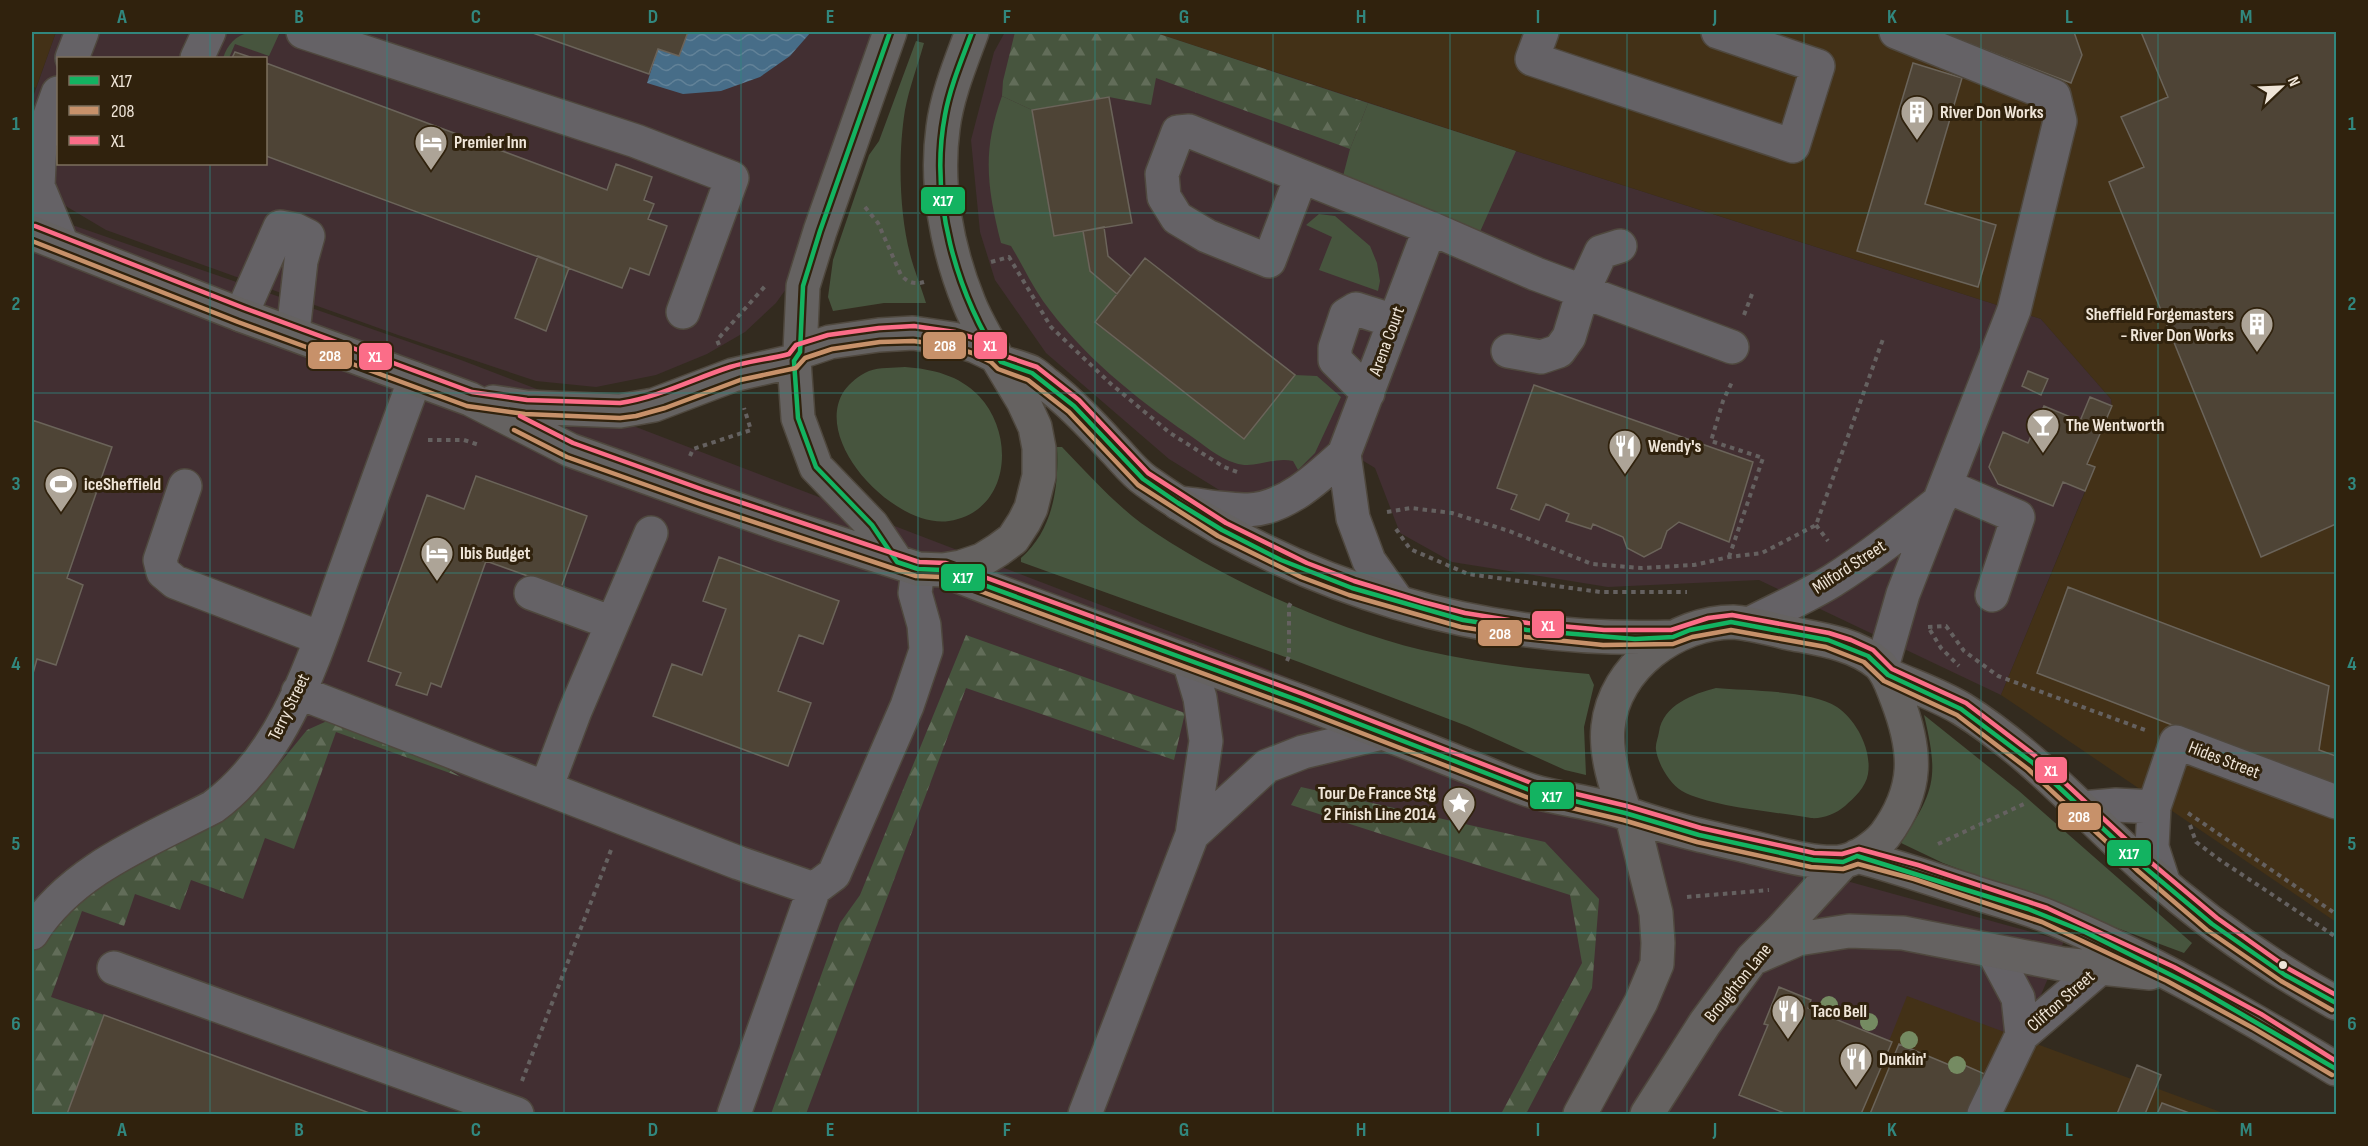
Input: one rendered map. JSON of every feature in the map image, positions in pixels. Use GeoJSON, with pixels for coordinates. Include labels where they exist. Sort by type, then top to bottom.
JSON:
{"type":"FeatureCollection","features":[{"type":"Feature","properties":{"kind":"main road"},"geometry":{"type":"LineString","coordinates":[[890,32],[803,286],[797,357],[798,418],[816,467],[872,525],[919,567],[982,560],[1012,538],[1031,508],[1039,476],[1039,448],[1035,427],[970,305],[957,270],[944,211],[940,164],[943,126],[954,84],[972,32]]}},
{"type":"Feature","properties":{"kind":"main road"},"geometry":{"type":"LineString","coordinates":[[32,233],[241,315],[293,332],[470,399],[570,450],[702,498],[919,567],[1188,661],[1532,791],[1699,835],[1813,861],[1850,859],[1916,872],[2045,915],[2170,974],[2257,1021],[2337,1069]]}},
{"type":"Feature","properties":{"kind":"main road"},"geometry":{"type":"LineString","coordinates":[[470,399],[526,407],[620,411],[654,405],[733,375],[797,357],[830,342],[913,333],[953,339],[1032,373],[1074,406],[1143,479],[1222,530],[1304,570],[1352,588],[1463,620],[1527,630],[1604,638],[1672,638]]}},
{"type":"Feature","properties":{"kind":"main road"},"geometry":{"type":"LineString","coordinates":[[1580,1114],[1641,1002],[1657,964],[1656,913],[1628,815],[1616,787],[1610,754],[1608,727],[1610,716],[1617,696],[1631,673],[1650,652],[1672,638],[1710,625],[1731,622],[1749,624],[1828,640],[1868,656],[1885,671],[1961,709],[2033,763],[2164,884],[2212,924],[2276,968],[2337,1003]]}},
{"type":"Feature","properties":{"kind":"main road","name":"Broughton Lane"},"geometry":{"type":"LineString","coordinates":[[1647,1114],[1705,1023],[1752,958],[1850,859],[1880,841],[1904,807],[1912,772],[1912,750],[1908,727],[1885,671]]}},
{"type":"Feature","properties":{"kind":"main road"},"geometry":{"type":"LineString","coordinates":[[1752,958],[1798,939],[1849,931],[1903,933],[2062,964],[2170,974]]}},
{"type":"Feature","properties":{"kind":"street"},"geometry":{"type":"LineString","coordinates":[[72,57],[82,32]]}},
{"type":"Feature","properties":{"kind":"street"},"geometry":{"type":"LineString","coordinates":[[197,57],[209,32]]}},
{"type":"Feature","properties":{"kind":"street"},"geometry":{"type":"LineString","coordinates":[[303,32],[636,141],[732,178],[682,312]]}},
{"type":"Feature","properties":{"kind":"street"},"geometry":{"type":"LineString","coordinates":[[1542,32],[1532,59],[1793,146],[1818,66],[1718,32]]}},
{"type":"Feature","properties":{"kind":"street","name":"Milford Street"},"geometry":{"type":"LineString","coordinates":[[1885,671],[1903,594],[2014,310],[2060,121],[2054,96],[1896,32]]}},
{"type":"Feature","properties":{"kind":"street"},"geometry":{"type":"LineString","coordinates":[[57,96],[40,143],[38,186],[62,244]]}},
{"type":"Feature","properties":{"kind":"street"},"geometry":{"type":"LineString","coordinates":[[1301,177],[1269,261],[1207,236],[1177,218],[1164,197],[1162,174],[1178,132],[1189,131],[1430,228],[1536,274],[1732,347]]}},
{"type":"Feature","properties":{"kind":"street"},"geometry":{"type":"LineString","coordinates":[[241,315],[296,227],[301,261],[293,332]]}},
{"type":"Feature","properties":{"kind":"street","name":"Arena Court"},"geometry":{"type":"LineString","coordinates":[[1178,503],[1250,510],[1271,504],[1300,492],[1344,454],[1430,228]]}},
{"type":"Feature","properties":{"kind":"street"},"geometry":{"type":"LineString","coordinates":[[1508,351],[1540,357],[1558,351],[1569,338],[1583,291],[1601,252],[1620,246]]}},
{"type":"Feature","properties":{"kind":"street"},"geometry":{"type":"LineString","coordinates":[[1368,393],[1335,360],[1335,348],[1346,315],[1356,309],[1394,321]]}},
{"type":"Feature","properties":{"kind":"street","name":"Terry Street"},"geometry":{"type":"LineString","coordinates":[[32,933],[43,915],[76,885],[116,858],[213,807],[226,797],[263,758],[279,733],[320,639],[415,379]]}},
{"type":"Feature","properties":{"kind":"street","name":"Arena Court"},"geometry":{"type":"LineString","coordinates":[[1344,454],[1353,518],[1369,561],[1398,602]]}},
{"type":"Feature","properties":{"kind":"street"},"geometry":{"type":"LineString","coordinates":[[185,486],[160,560],[163,572],[175,582],[320,639]]}},
{"type":"Feature","properties":{"kind":"street"},"geometry":{"type":"LineString","coordinates":[[1944,493],[2018,518],[1992,595]]}},
{"type":"Feature","properties":{"kind":"street","name":"Milford Street"},"geometry":{"type":"LineString","coordinates":[[1749,624],[1839,576],[1889,542],[1944,493]]}},
{"type":"Feature","properties":{"kind":"street"},"geometry":{"type":"LineString","coordinates":[[546,788],[651,533]]}},
{"type":"Feature","properties":{"kind":"street"},"geometry":{"type":"LineString","coordinates":[[734,1114],[824,881],[907,706],[926,650],[924,625],[915,592],[919,567]]}},
{"type":"Feature","properties":{"kind":"street"},"geometry":{"type":"LineString","coordinates":[[531,593],[612,623]]}},
{"type":"Feature","properties":{"kind":"street"},"geometry":{"type":"LineString","coordinates":[[1085,1114],[1192,835],[1206,741],[1200,698],[1188,661]]}},
{"type":"Feature","properties":{"kind":"street"},"geometry":{"type":"LineString","coordinates":[[298,692],[739,863],[824,881]]}},
{"type":"Feature","properties":{"kind":"street"},"geometry":{"type":"LineString","coordinates":[[1192,835],[1267,766],[1303,752],[1382,733]]}},
{"type":"Feature","properties":{"kind":"street","name":"Hides Street"},"geometry":{"type":"LineString","coordinates":[[2164,884],[2152,847],[2170,809],[2176,742],[2337,802]]}},
{"type":"Feature","properties":{"kind":"street"},"geometry":{"type":"LineString","coordinates":[[2082,808],[2116,805],[2170,809]]}},
{"type":"Feature","properties":{"kind":"street","name":"Clifton Street"},"geometry":{"type":"LineString","coordinates":[[1993,951],[2018,998],[2022,1035]]}},
{"type":"Feature","properties":{"kind":"street"},"geometry":{"type":"LineString","coordinates":[[114,968],[513,1113]]}},
{"type":"Feature","properties":{"kind":"street","name":"Clifton Street"},"geometry":{"type":"LineString","coordinates":[[1984,1114],[2022,1035],[2100,968]]}},
{"type":"Feature","properties":{"kind":"path"},"geometry":{"type":"LineString","coordinates":[[836,190],[871,212],[878,223],[896,268],[906,281],[920,283],[957,270],[1009,257],[1052,327],[1111,384],[1188,444],[1224,467],[1241,473],[1249,473]]}},
{"type":"Feature","properties":{"kind":"path"},"geometry":{"type":"LineString","coordinates":[[1729,557],[1763,458],[1711,441],[1723,401],[1737,373],[1723,369],[1752,294]]}},
{"type":"Feature","properties":{"kind":"path"},"geometry":{"type":"LineString","coordinates":[[1696,592],[1600,592],[1468,574],[1410,549],[1385,512],[1411,508],[1452,513],[1509,531],[1592,564],[1641,568],[1694,565],[1762,553],[1816,525],[1883,339]]}},
{"type":"Feature","properties":{"kind":"path"},"geometry":{"type":"LineString","coordinates":[[675,487],[693,449],[751,430],[733,375]]}},
{"type":"Feature","properties":{"kind":"path"},"geometry":{"type":"LineString","coordinates":[[1816,525],[1832,548]]}},
{"type":"Feature","properties":{"kind":"path"},"geometry":{"type":"LineString","coordinates":[[1275,692],[1290,656],[1289,606],[1304,570]]}},
{"type":"Feature","properties":{"kind":"path"},"geometry":{"type":"LineString","coordinates":[[1928,627],[1946,626],[1964,651],[1998,676],[2176,742]]}},
{"type":"Feature","properties":{"kind":"path"},"geometry":{"type":"LineString","coordinates":[[1916,872],[1923,851],[2036,798],[2055,782]]}},
{"type":"Feature","properties":{"kind":"path"},"geometry":{"type":"LineString","coordinates":[[2170,809],[2196,842],[2337,937]]}},
{"type":"Feature","properties":{"kind":"path"},"geometry":{"type":"LineString","coordinates":[[513,1113],[624,818]]}},
{"type":"Feature","properties":{"kind":"path"},"geometry":{"type":"LineString","coordinates":[[2210,826],[2337,914]]}},
{"type":"Feature","properties":{"kind":"shaded area"},"geometry":{"type":"Polygon","coordinates":[[[32,32],[56,32],[36,88],[32,86],[32,32]]]}},
{"type":"Feature","properties":{"kind":"shaded area"},"geometry":{"type":"Polygon","coordinates":[[[56,32],[881,32],[791,282],[776,303],[745,332],[707,354],[656,375],[596,387],[536,381],[398,335],[106,230],[32,186],[32,100],[56,32]]]}},
{"type":"Feature","properties":{"kind":"shaded area"},"geometry":{"type":"Polygon","coordinates":[[[1005,32],[1153,32],[2041,319],[2111,399],[2112,406],[2087,464],[2095,467],[2001,695],[1759,580],[1608,587],[1452,562],[1400,533],[1375,468],[1334,443],[1270,495],[1237,501],[1169,459],[1046,353],[995,280],[980,232],[971,140],[994,52],[1005,32]]]}},
{"type":"Feature","properties":{"kind":"shaded area"},"geometry":{"type":"Polygon","coordinates":[[[1153,32],[2336,32],[2336,922],[2001,695],[2095,468],[2087,464],[2112,406],[2111,399],[2041,319],[1153,32]]]}},
{"type":"Feature","properties":{"kind":"shaded area"},"geometry":{"type":"Polygon","coordinates":[[[32,211],[461,360],[1234,656],[1486,756],[1774,861],[2064,941],[1990,1114],[32,1114],[32,211]]]}},
{"type":"Feature","properties":{"kind":"shaded area"},"geometry":{"type":"Polygon","coordinates":[[[1907,996],[2226,1114],[1860,1114],[1907,996]]]}},
{"type":"Feature","properties":{"kind":"green space"},"geometry":{"type":"Polygon","coordinates":[[[250,32],[280,32],[269,56],[235,44],[229,57],[223,57],[233,41],[250,32]]]}},
{"type":"Feature","properties":{"kind":"green space"},"geometry":{"type":"Polygon","coordinates":[[[1015,32],[1153,32],[1368,103],[1350,149],[1156,78],[1151,105],[1109,97],[1032,110],[1002,96],[1003,81],[1015,32]]]}},
{"type":"Feature","properties":{"kind":"green space"},"geometry":{"type":"Polygon","coordinates":[[[916,41],[924,43],[905,110],[901,145],[901,182],[906,238],[926,303],[884,303],[833,311],[828,297],[833,260],[869,155],[879,141],[916,41]]]}},
{"type":"Feature","properties":{"kind":"green space"},"geometry":{"type":"Polygon","coordinates":[[[1002,96],[1032,110],[1054,236],[1083,231],[1090,271],[1117,294],[1095,323],[1244,439],[1295,375],[1317,376],[1341,397],[1315,453],[1298,470],[1293,461],[1278,460],[1242,465],[1217,454],[1168,420],[1110,374],[1058,320],[1039,294],[1011,246],[1001,243],[992,204],[989,152],[991,134],[1002,96]]]}},
{"type":"Feature","properties":{"kind":"green space"},"geometry":{"type":"Polygon","coordinates":[[[1368,103],[1516,151],[1479,234],[1343,176],[1350,149],[1368,103]]]}},
{"type":"Feature","properties":{"kind":"green space"},"geometry":{"type":"Polygon","coordinates":[[[1319,214],[1335,216],[1370,246],[1377,263],[1380,281],[1378,291],[1319,270],[1332,237],[1306,225],[1319,214]]]}},
{"type":"Feature","properties":{"kind":"green space"},"geometry":{"type":"Polygon","coordinates":[[[905,367],[925,369],[954,378],[979,396],[991,412],[1002,450],[1001,470],[995,488],[985,503],[969,515],[949,521],[928,520],[906,511],[884,497],[864,478],[849,457],[839,434],[837,412],[844,391],[849,385],[869,371],[905,367]]]}},
{"type":"Feature","properties":{"kind":"green space"},"geometry":{"type":"Polygon","coordinates":[[[1057,447],[1062,447],[1110,496],[1141,523],[1204,563],[1276,599],[1351,628],[1422,650],[1463,659],[1589,674],[1594,685],[1584,727],[1586,775],[1565,770],[1467,726],[1299,662],[1021,562],[1021,558],[1040,534],[1052,507],[1057,477],[1057,447]]]}},
{"type":"Feature","properties":{"kind":"green space"},"geometry":{"type":"Polygon","coordinates":[[[966,635],[1185,713],[1174,760],[966,688],[806,1114],[771,1114],[840,923],[860,895],[966,635]]]}},
{"type":"Feature","properties":{"kind":"green space"},"geometry":{"type":"Polygon","coordinates":[[[1716,688],[1796,694],[1826,701],[1837,707],[1856,727],[1865,745],[1869,764],[1867,779],[1862,788],[1841,809],[1820,818],[1726,805],[1694,797],[1682,791],[1669,779],[1657,755],[1656,746],[1662,723],[1666,715],[1680,702],[1716,688]]]}},
{"type":"Feature","properties":{"kind":"green space"},"geometry":{"type":"Polygon","coordinates":[[[1924,715],[2019,791],[2192,943],[2184,953],[1943,863],[1901,843],[1921,810],[1931,783],[1932,754],[1924,715]]]}},
{"type":"Feature","properties":{"kind":"green space"},"geometry":{"type":"Polygon","coordinates":[[[327,721],[417,751],[461,777],[336,732],[294,849],[265,838],[243,899],[191,880],[180,910],[135,894],[124,926],[82,911],[51,997],[104,1015],[67,1114],[32,1114],[32,942],[94,889],[227,817],[258,790],[307,730],[327,721]]]}},
{"type":"Feature","properties":{"kind":"green space"},"geometry":{"type":"Polygon","coordinates":[[[1301,787],[1545,842],[1599,899],[1592,988],[1526,1114],[1501,1114],[1582,963],[1570,895],[1291,805],[1301,787]]]}},
{"type":"Feature","properties":{"kind":"water"},"geometry":{"type":"Polygon","coordinates":[[[688,32],[811,32],[790,56],[760,77],[721,91],[683,94],[647,83],[658,49],[679,56],[688,32]]]}},
{"type":"Feature","properties":{"kind":"building"},"geometry":{"type":"Polygon","coordinates":[[[530,32],[688,32],[679,56],[658,49],[649,74],[530,32]]]}},
{"type":"Feature","properties":{"kind":"building","name":"River Don Works"},"geometry":{"type":"Polygon","coordinates":[[[1939,32],[2074,32],[2082,55],[2071,83],[1939,32]]]}},
{"type":"Feature","properties":{"kind":"building","name":"Sheffield Forgemasters - River Don Works"},"geometry":{"type":"Polygon","coordinates":[[[2141,32],[2336,32],[2336,524],[2261,557],[2109,182],[2144,167],[2121,117],[2168,97],[2141,32]]]}},
{"type":"Feature","properties":{"kind":"building"},"geometry":{"type":"Polygon","coordinates":[[[235,52],[250,57],[232,57],[235,52]]]}},
{"type":"Feature","properties":{"kind":"building","name":"Premier Inn"},"geometry":{"type":"Polygon","coordinates":[[[267,63],[607,190],[616,164],[652,177],[644,200],[654,204],[648,219],[667,226],[649,275],[630,268],[622,288],[267,156],[267,63]]]}},
{"type":"Feature","properties":{"kind":"building","name":"River Don Works"},"geometry":{"type":"Polygon","coordinates":[[[1913,63],[1962,78],[1925,204],[1996,225],[1978,287],[1857,251],[1913,63]]]}},
{"type":"Feature","properties":{"kind":"building"},"geometry":{"type":"Polygon","coordinates":[[[1109,97],[1132,223],[1054,236],[1032,110],[1109,97]]]}},
{"type":"Feature","properties":{"kind":"building"},"geometry":{"type":"Polygon","coordinates":[[[1104,227],[1108,256],[1131,276],[1117,294],[1090,271],[1083,231],[1104,227]]]}},
{"type":"Feature","properties":{"kind":"building"},"geometry":{"type":"Polygon","coordinates":[[[538,256],[569,268],[546,331],[515,318],[538,256]]]}},
{"type":"Feature","properties":{"kind":"building"},"geometry":{"type":"Polygon","coordinates":[[[1145,258],[1295,375],[1244,439],[1095,322],[1145,258]]]}},
{"type":"Feature","properties":{"kind":"building"},"geometry":{"type":"Polygon","coordinates":[[[2028,371],[2048,379],[2041,395],[2022,386],[2028,371]]]}},
{"type":"Feature","properties":{"kind":"building","name":"Wendy's"},"geometry":{"type":"Polygon","coordinates":[[[1534,385],[1753,462],[1729,542],[1679,522],[1667,531],[1661,548],[1644,557],[1627,548],[1623,537],[1593,524],[1591,529],[1566,521],[1569,514],[1546,504],[1539,520],[1511,509],[1517,495],[1497,488],[1534,385]]]}},
{"type":"Feature","properties":{"kind":"building","name":"The Wentworth"},"geometry":{"type":"Polygon","coordinates":[[[2090,397],[2112,406],[2087,464],[2095,467],[2085,491],[2063,482],[2053,506],[1998,484],[1989,467],[2003,432],[2028,443],[2044,406],[2080,421],[2090,397]]]}},
{"type":"Feature","properties":{"kind":"building","name":"iceSheffield"},"geometry":{"type":"Polygon","coordinates":[[[32,420],[112,447],[67,578],[83,585],[56,665],[37,659],[32,677],[32,420]]]}},
{"type":"Feature","properties":{"kind":"building","name":"Ibis Budget"},"geometry":{"type":"Polygon","coordinates":[[[476,476],[587,516],[561,588],[486,561],[441,687],[431,683],[427,695],[396,685],[401,673],[368,661],[427,495],[464,509],[476,476]]]}},
{"type":"Feature","properties":{"kind":"building"},"geometry":{"type":"Polygon","coordinates":[[[719,557],[839,601],[823,644],[799,635],[778,691],[811,703],[788,766],[653,716],[672,664],[702,675],[726,609],[703,601],[719,557]]]}},
{"type":"Feature","properties":{"kind":"building"},"geometry":{"type":"Polygon","coordinates":[[[2068,587],[2329,686],[2319,750],[2336,756],[2336,788],[2037,673],[2068,587]]]}},
{"type":"Feature","properties":{"kind":"building"},"geometry":{"type":"Polygon","coordinates":[[[1779,987],[1811,1000],[1808,1008],[1892,1042],[1861,1114],[1787,1114],[1739,1095],[1768,1025],[1764,1024],[1779,987]]]}},
{"type":"Feature","properties":{"kind":"building"},"geometry":{"type":"Polygon","coordinates":[[[104,1015],[372,1114],[67,1114],[104,1015]]]}},
{"type":"Feature","properties":{"kind":"building"},"geometry":{"type":"Polygon","coordinates":[[[1899,1044],[1952,1066],[1955,1061],[1987,1075],[1967,1114],[1870,1114],[1899,1044]]]}},
{"type":"Feature","properties":{"kind":"building"},"geometry":{"type":"Polygon","coordinates":[[[2137,1065],[2161,1075],[2145,1114],[2117,1114],[2137,1065]]]}},
{"type":"Feature","properties":{"kind":"building"},"geometry":{"type":"Polygon","coordinates":[[[2162,1103],[2192,1114],[2157,1114],[2162,1103]]]}},
{"type":"Feature","properties":{"kind":"transit line","name":"X17"},"geometry":{"type":"LineString","coordinates":[[800,352],[803,286],[890,32]]}},
{"type":"Feature","properties":{"kind":"transit line","name":"X17"},"geometry":{"type":"LineString","coordinates":[[972,32],[947,105],[941,147],[941,179],[944,212],[959,275],[971,306],[1001,362]]}},
{"type":"Feature","properties":{"kind":"transit line","name":"X1"},"geometry":{"type":"LineString","coordinates":[[35,226],[244,308],[472,392],[527,400],[620,403],[662,392],[730,367],[789,354],[796,345],[828,335],[879,328],[914,326],[955,332],[977,339],[1000,350],[1005,356],[1037,367],[1079,400],[1148,473],[1226,523],[1307,563],[1354,581],[1465,613],[1528,623],[1604,630],[1671,630],[1708,618],[1732,615],[1829,633],[1873,650],[1892,669],[1966,703],[2038,758],[2148,860],[2217,918],[2289,969],[2336,995]]}},
{"type":"Feature","properties":{"kind":"transit line","name":"208"},"geometry":{"type":"LineString","coordinates":[[32,241],[238,322],[467,406],[525,414],[620,418],[636,416],[665,408],[740,380],[796,368],[805,358],[832,349],[880,342],[913,341],[951,346],[972,353],[991,362],[998,369],[1028,380],[1069,412],[1138,485],[1218,536],[1301,577],[1349,595],[1461,627],[1526,637],[1603,645],[1673,644],[1692,637],[1731,630],[1826,647],[1864,662],[1884,681],[1957,715],[2028,769],[2138,871],[2207,930],[2281,981],[2332,1010]]}},
{"type":"Feature","properties":{"kind":"transit line","name":"X17"},"geometry":{"type":"LineString","coordinates":[[800,352],[794,361],[798,418],[816,467],[872,525],[897,562],[918,569],[943,570],[1300,701],[1532,791],[1625,813],[1699,835],[1813,860],[1843,862],[1857,856]]}},
{"type":"Feature","properties":{"kind":"transit line","name":"X17"},"geometry":{"type":"LineString","coordinates":[[1001,362],[1032,373],[1074,406],[1143,479],[1178,503],[1222,530],[1281,560],[1352,588],[1463,620],[1527,630],[1635,639],[1673,637],[1690,630],[1731,622],[1828,640],[1868,656],[1888,675],[1961,709],[2033,763],[2143,866],[2212,924],[2285,975],[2336,1003]]}},
{"type":"Feature","properties":{"kind":"transit line","name":"X1"},"geometry":{"type":"LineString","coordinates":[[520,416],[573,443],[704,490],[919,562],[946,563],[1303,694],[1534,784],[1627,806],[1701,828],[1814,853],[1842,854],[1859,849],[1918,865],[2047,908],[2174,967],[2261,1014],[2336,1061]]}},
{"type":"Feature","properties":{"kind":"transit line","name":"208"},"geometry":{"type":"LineString","coordinates":[[514,430],[567,457],[700,504],[916,576],[942,577],[1297,708],[1529,798],[1623,820],[1697,842],[1811,867],[1843,869],[1858,864],[1914,879],[2042,922],[2167,981],[2332,1075]]}},
{"type":"Feature","properties":{"kind":"transit line","name":"X17"},"geometry":{"type":"LineString","coordinates":[[1857,856],[2028,909],[2085,932],[2195,987],[2336,1069]]}},
{"type":"Feature","properties":{"kind":"place","name":"River Don Works"},"geometry":{"type":"Point","coordinates":[1917,141]}},
{"type":"Feature","properties":{"kind":"place","name":"Premier Inn"},"geometry":{"type":"Point","coordinates":[431,171]}},
{"type":"Feature","properties":{"kind":"place","name":"Sheffield Forgemasters - River Don Works"},"geometry":{"type":"Point","coordinates":[2257,353]}},
{"type":"Feature","properties":{"kind":"place","name":"The Wentworth"},"geometry":{"type":"Point","coordinates":[2043,454]}},
{"type":"Feature","properties":{"kind":"place","name":"Wendy's"},"geometry":{"type":"Point","coordinates":[1625,475]}},
{"type":"Feature","properties":{"kind":"place","name":"iceSheffield"},"geometry":{"type":"Point","coordinates":[61,513]}},
{"type":"Feature","properties":{"kind":"place","name":"Ibis Budget"},"geometry":{"type":"Point","coordinates":[437,582]}},
{"type":"Feature","properties":{"kind":"place","name":"Tour De France Stg 2 Finish Line 2014"},"geometry":{"type":"Point","coordinates":[1459,832]}},
{"type":"Feature","properties":{"kind":"place","name":"Taco Bell"},"geometry":{"type":"Point","coordinates":[1788,1040]}},
{"type":"Feature","properties":{"kind":"place","name":"Dunkin'"},"geometry":{"type":"Point","coordinates":[1856,1088]}}]}
